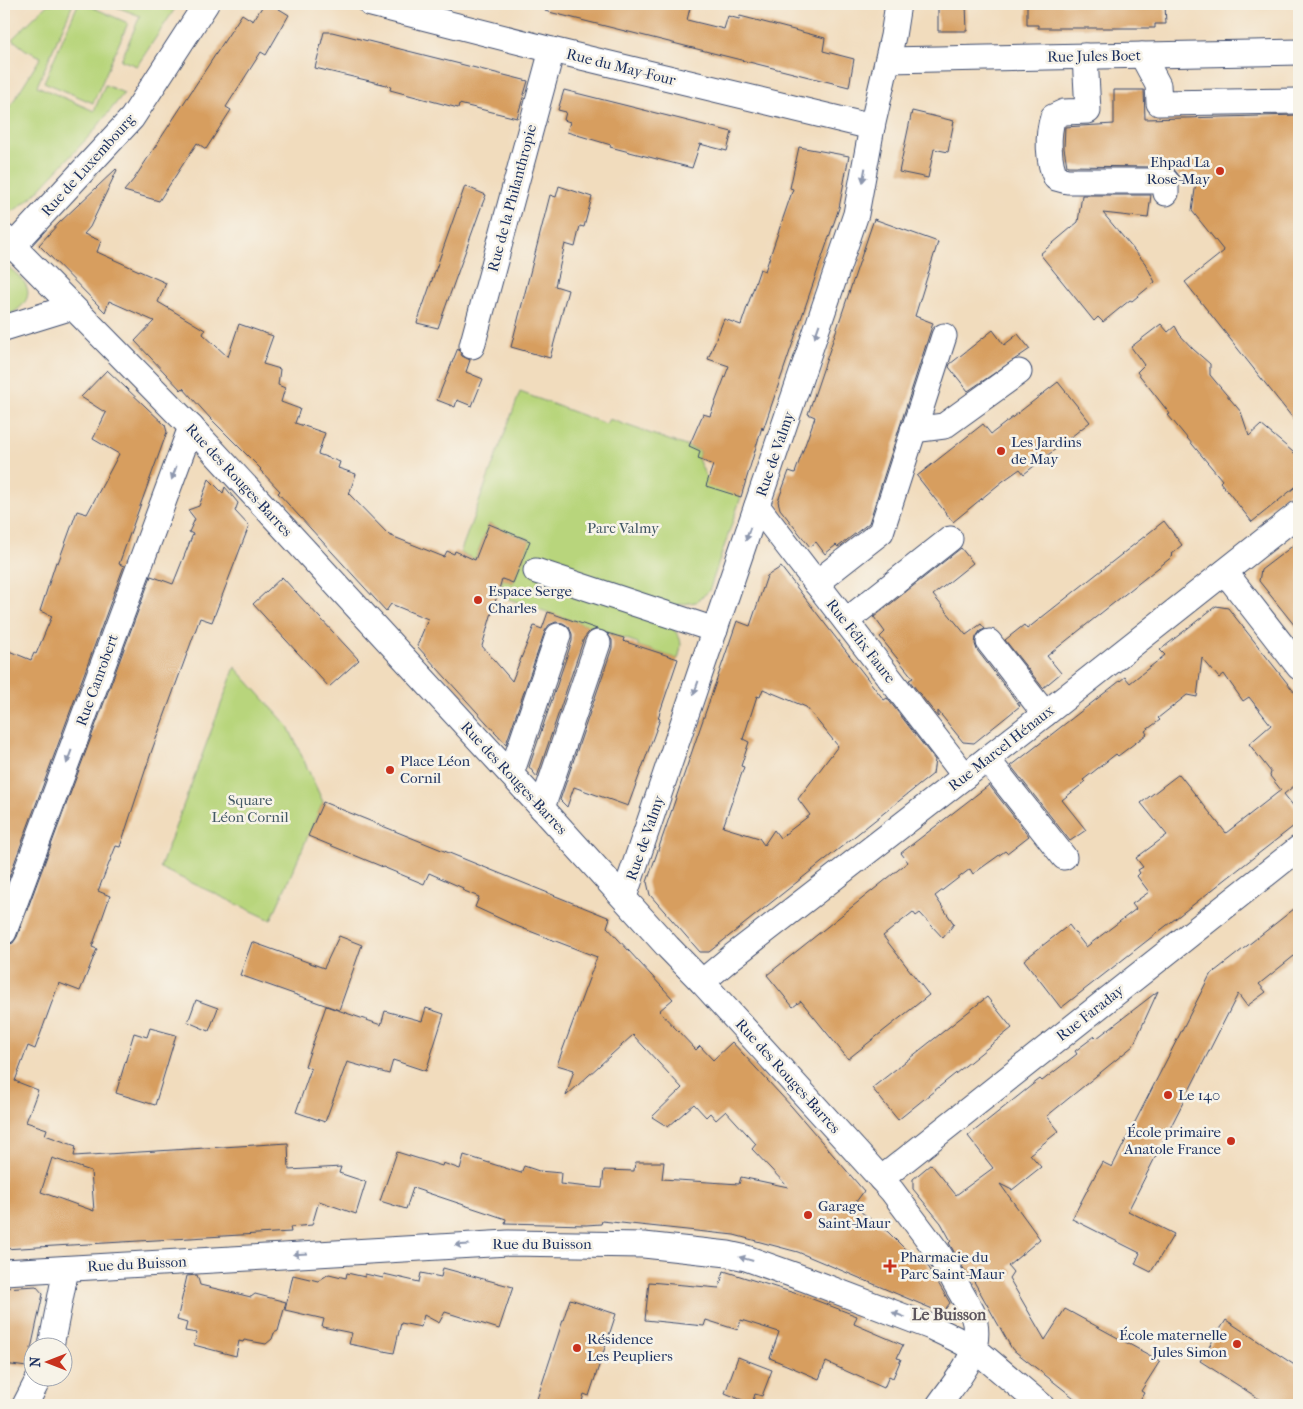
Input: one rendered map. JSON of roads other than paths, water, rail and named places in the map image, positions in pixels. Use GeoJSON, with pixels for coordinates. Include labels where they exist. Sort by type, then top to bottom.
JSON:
{"type":"FeatureCollection","features":[{"type":"Feature","properties":{"kind":"street","name":"Rue de Luxembourg"},"geometry":{"type":"LineString","coordinates":[[8,242],[132,118],[206,4]]}},
{"type":"Feature","properties":{"kind":"street","name":"Rue du May-Four"},"geometry":{"type":"LineString","coordinates":[[371,4],[552,50],[872,127]]}},
{"type":"Feature","properties":{"kind":"street","name":"Rue de Valmy"},"geometry":{"type":"LineString","coordinates":[[624,897],[856,214],[898,4]]}},
{"type":"Feature","properties":{"kind":"street","name":"Rue de la Philanthropie"},"geometry":{"type":"LineString","coordinates":[[472,346],[552,50]]}},
{"type":"Feature","properties":{"kind":"street","name":"Rue Jules Boet"},"geometry":{"type":"LineString","coordinates":[[888,60],[1299,52]]}},
{"type":"Feature","properties":{"kind":"street"},"geometry":{"type":"LineString","coordinates":[[1142,55],[1158,85],[1159,104],[1299,101]]}},
{"type":"Feature","properties":{"kind":"street"},"geometry":{"type":"LineString","coordinates":[[1085,56],[1088,111],[1064,112],[1053,118],[1050,127],[1052,169],[1056,178],[1067,181],[1166,181],[1166,193]]}},
{"type":"Feature","properties":{"kind":"street","name":"Rue des Rouges-Barres"},"geometry":{"type":"LineString","coordinates":[[8,242],[191,427],[881,1179],[917,1223],[954,1278],[976,1323],[975,1349]]}},
{"type":"Feature","properties":{"kind":"street"},"geometry":{"type":"LineString","coordinates":[[4,328],[72,307]]}},
{"type":"Feature","properties":{"kind":"street"},"geometry":{"type":"LineString","coordinates":[[816,583],[881,532],[944,336]]}},
{"type":"Feature","properties":{"kind":"street"},"geometry":{"type":"LineString","coordinates":[[913,430],[934,429],[948,424],[1020,372]]}},
{"type":"Feature","properties":{"kind":"street","name":"Rue Canrobert"},"geometry":{"type":"LineString","coordinates":[[4,932],[191,427]]}},
{"type":"Feature","properties":{"kind":"street","name":"Rue Félix Faure"},"geometry":{"type":"LineString","coordinates":[[757,506],[965,776]]}},
{"type":"Feature","properties":{"kind":"street","name":"Rue Marcel Hénaux"},"geometry":{"type":"LineString","coordinates":[[702,982],[1299,513]]}},
{"type":"Feature","properties":{"kind":"street"},"geometry":{"type":"LineString","coordinates":[[846,621],[950,539]]}},
{"type":"Feature","properties":{"kind":"street"},"geometry":{"type":"LineString","coordinates":[[536,571],[715,630]]}},
{"type":"Feature","properties":{"kind":"street"},"geometry":{"type":"LineString","coordinates":[[1225,572],[1299,668]]}},
{"type":"Feature","properties":{"kind":"street"},"geometry":{"type":"LineString","coordinates":[[511,774],[558,636]]}},
{"type":"Feature","properties":{"kind":"street"},"geometry":{"type":"LineString","coordinates":[[989,642],[1045,714]]}},
{"type":"Feature","properties":{"kind":"street"},"geometry":{"type":"LineString","coordinates":[[542,808],[598,643]]}},
{"type":"Feature","properties":{"kind":"street"},"geometry":{"type":"LineString","coordinates":[[987,759],[1064,857]]}},
{"type":"Feature","properties":{"kind":"street","name":"Rue Faraday"},"geometry":{"type":"LineString","coordinates":[[881,1179],[1299,848]]}},
{"type":"Feature","properties":{"kind":"street","name":"Rue du Buisson"},"geometry":{"type":"LineString","coordinates":[[4,1272],[508,1243],[562,1243],[672,1248],[728,1254],[760,1263],[931,1327],[975,1349],[1041,1405]]}},
{"type":"Feature","properties":{"kind":"street"},"geometry":{"type":"LineString","coordinates":[[53,1336],[66,1269]]}},
{"type":"Feature","properties":{"kind":"street"},"geometry":{"type":"LineString","coordinates":[[939,1405],[970,1362],[975,1349]]}},
{"type":"Feature","properties":{"kind":"street"},"geometry":{"type":"LineString","coordinates":[[25,1405],[35,1386]]}},
{"type":"Feature","properties":{"kind":"place","name":"Ehpad La Rose-May"},"geometry":{"type":"Point","coordinates":[1220,171]}},
{"type":"Feature","properties":{"kind":"place","name":"Les Jardins de May"},"geometry":{"type":"Point","coordinates":[1001,451]}},
{"type":"Feature","properties":{"kind":"place","name":"Espace Serge Charles"},"geometry":{"type":"Point","coordinates":[478,600]}},
{"type":"Feature","properties":{"kind":"place","name":"Place Léon Cornil"},"geometry":{"type":"Point","coordinates":[390,770]}},
{"type":"Feature","properties":{"kind":"place","name":"Le 140"},"geometry":{"type":"Point","coordinates":[1168,1095]}},
{"type":"Feature","properties":{"kind":"place","name":"École primaire Anatole France"},"geometry":{"type":"Point","coordinates":[1231,1141]}},
{"type":"Feature","properties":{"kind":"place","name":"Garage Saint-Maur"},"geometry":{"type":"Point","coordinates":[808,1215]}},
{"type":"Feature","properties":{"kind":"place","name":"Pharmacie du Parc Saint-Maur"},"geometry":{"type":"Point","coordinates":[890,1266]}},
{"type":"Feature","properties":{"kind":"place","name":"École maternelle Jules Simon"},"geometry":{"type":"Point","coordinates":[1237,1344]}},
{"type":"Feature","properties":{"kind":"place","name":"Résidence Les Peupliers"},"geometry":{"type":"Point","coordinates":[577,1348]}},
{"type":"Feature","properties":{"kind":"district","name":"Le Buisson"},"geometry":{"type":"Point","coordinates":[949,1314]}},
{"type":"Feature","properties":{"kind":"park label","name":"Parc Valmy"},"geometry":{"type":"Point","coordinates":[623,528]}},
{"type":"Feature","properties":{"kind":"park label","name":"Square Léon Cornil"},"geometry":{"type":"Point","coordinates":[250,808]}}]}
